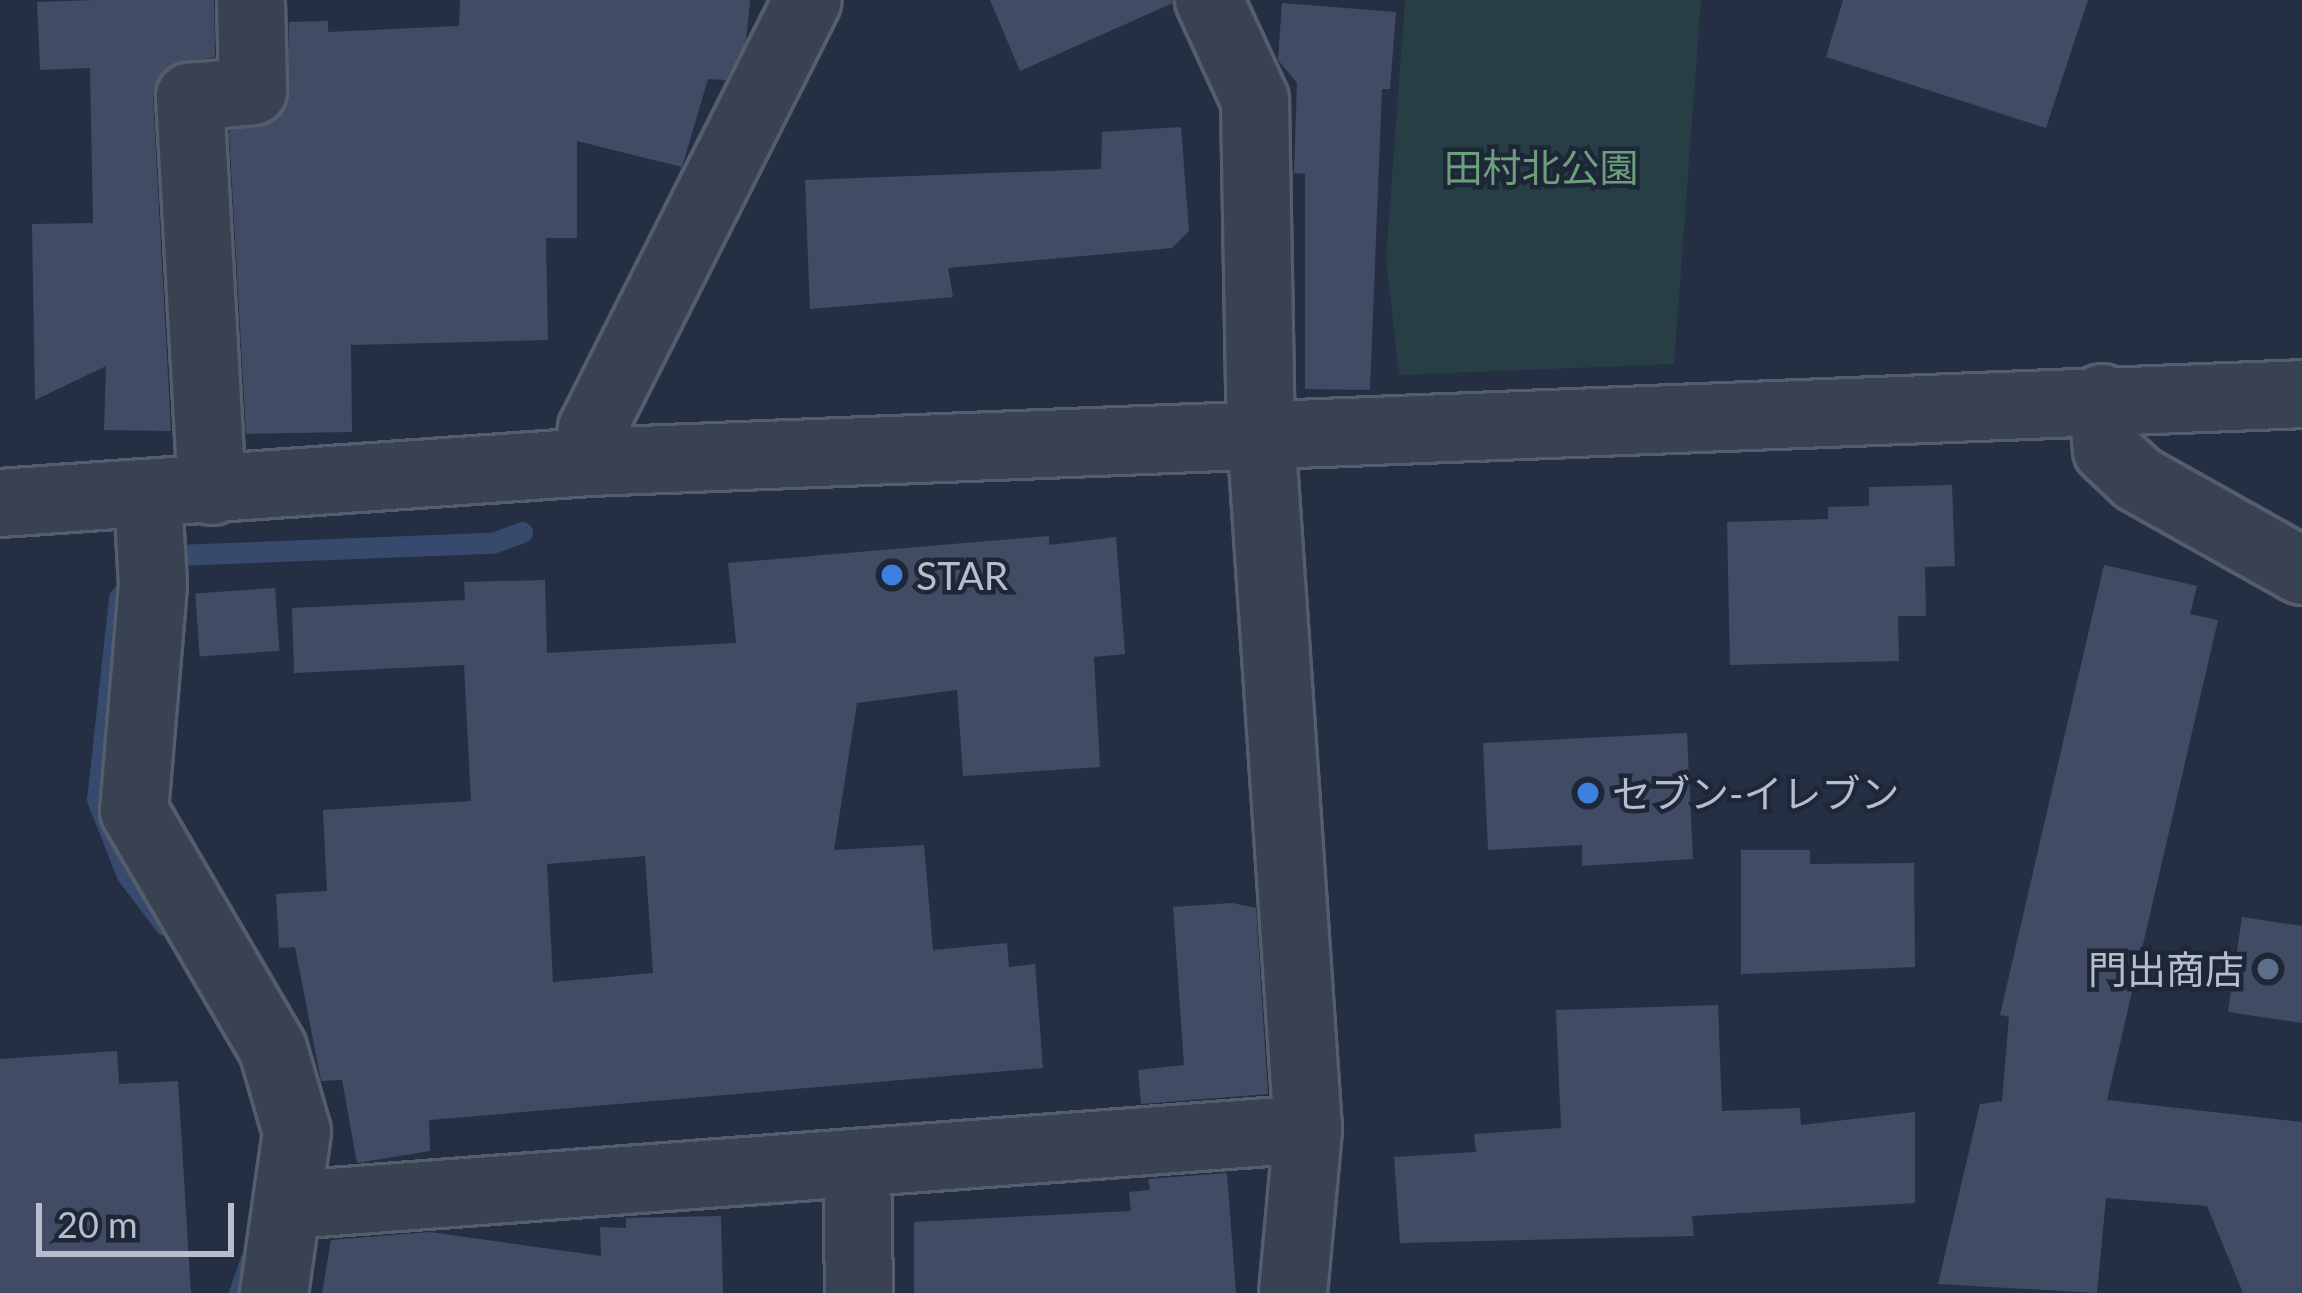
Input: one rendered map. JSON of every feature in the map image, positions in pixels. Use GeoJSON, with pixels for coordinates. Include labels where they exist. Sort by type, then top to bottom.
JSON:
{"type":"FeatureCollection","features":[{"type":"Feature","properties":{"kind":"street"},"geometry":{"type":"LineString","coordinates":[[212,491],[190,97],[253,91],[251,0]]}},
{"type":"Feature","properties":{"kind":"street"},"geometry":{"type":"LineString","coordinates":[[590,462],[592,429],[808,0]]}},
{"type":"Feature","properties":{"kind":"street"},"geometry":{"type":"LineString","coordinates":[[1209,0],[1255,100],[1261,433],[1308,1129],[1293,1293]]}},
{"type":"Feature","properties":{"kind":"street"},"geometry":{"type":"LineString","coordinates":[[0,503],[148,498],[590,462],[2102,398],[2302,394]]}},
{"type":"Feature","properties":{"kind":"street"},"geometry":{"type":"LineString","coordinates":[[2102,398],[2107,450],[2138,479],[2302,571]]}},
{"type":"Feature","properties":{"kind":"street"},"geometry":{"type":"LineString","coordinates":[[148,498],[153,585],[134,811],[273,1049],[297,1132],[292,1205],[274,1293]]}},
{"type":"Feature","properties":{"kind":"street"},"geometry":{"type":"LineString","coordinates":[[292,1205],[1308,1129]]}},
{"type":"Feature","properties":{"kind":"street"},"geometry":{"type":"LineString","coordinates":[[857,1164],[859,1293]]}},
{"type":"Feature","properties":{"kind":"green space","name":"田村北公園"},"geometry":{"type":"Polygon","coordinates":[[[1405,0],[1701,0],[1674,364],[1399,375],[1386,259],[1405,0]]]}},
{"type":"Feature","properties":{"kind":"building"},"geometry":{"type":"Polygon","coordinates":[[[214,0],[215,57],[170,66],[153,98],[171,431],[104,430],[106,366],[35,400],[32,224],[93,223],[90,68],[40,70],[37,2],[214,0]]]}},
{"type":"Feature","properties":{"kind":"building"},"geometry":{"type":"Polygon","coordinates":[[[460,0],[750,0],[746,41],[726,80],[708,79],[682,167],[577,141],[577,238],[546,238],[548,340],[351,345],[352,432],[246,434],[229,131],[286,109],[289,22],[328,21],[328,32],[459,26],[460,0]]]}},
{"type":"Feature","properties":{"kind":"building"},"geometry":{"type":"Polygon","coordinates":[[[990,0],[1172,0],[1173,3],[1020,71],[990,0]]]}},
{"type":"Feature","properties":{"kind":"building"},"geometry":{"type":"Polygon","coordinates":[[[1843,0],[2088,0],[2046,128],[1826,57],[1843,0]]]}},
{"type":"Feature","properties":{"kind":"building"},"geometry":{"type":"Polygon","coordinates":[[[1282,3],[1396,12],[1390,89],[1382,89],[1370,390],[1305,389],[1305,174],[1294,173],[1297,83],[1278,60],[1282,3]]]}},
{"type":"Feature","properties":{"kind":"building"},"geometry":{"type":"Polygon","coordinates":[[[1181,127],[1189,231],[1172,248],[948,268],[953,297],[810,309],[805,180],[1101,169],[1102,132],[1181,127]]]}},
{"type":"Feature","properties":{"kind":"building"},"geometry":{"type":"Polygon","coordinates":[[[1952,485],[1955,566],[1925,567],[1926,616],[1898,616],[1899,661],[1730,665],[1727,522],[1828,519],[1828,507],[1869,506],[1869,487],[1952,485]]]}},
{"type":"Feature","properties":{"kind":"building"},"geometry":{"type":"Polygon","coordinates":[[[1049,536],[1049,545],[1116,537],[1125,654],[1094,657],[1100,767],[963,776],[957,690],[857,703],[834,850],[924,845],[933,950],[1007,943],[1009,967],[1035,964],[1043,1068],[429,1120],[430,1151],[357,1163],[342,1080],[321,1081],[295,947],[279,948],[276,894],[327,891],[323,810],[471,801],[464,665],[294,673],[292,608],[465,600],[464,582],[545,580],[547,653],[736,643],[728,563],[1049,536]],[[645,856],[547,864],[553,982],[653,973],[645,856]]]}},
{"type":"Feature","properties":{"kind":"building"},"geometry":{"type":"Polygon","coordinates":[[[2104,565],[2197,586],[2190,614],[2218,620],[2107,1100],[2302,1122],[2302,1293],[2243,1293],[2207,1206],[2106,1198],[2097,1293],[1938,1284],[1980,1104],[2002,1101],[2009,1017],[2000,1015],[2104,565]]]}},
{"type":"Feature","properties":{"kind":"building"},"geometry":{"type":"Polygon","coordinates":[[[275,588],[279,651],[200,656],[195,594],[275,588]]]}},
{"type":"Feature","properties":{"kind":"building","name":"セブン-イレブン"},"geometry":{"type":"Polygon","coordinates":[[[1687,733],[1693,859],[1582,866],[1582,845],[1488,850],[1483,743],[1687,733]]]}},
{"type":"Feature","properties":{"kind":"building"},"geometry":{"type":"Polygon","coordinates":[[[1741,850],[1810,850],[1810,864],[1914,863],[1915,967],[1741,974],[1741,850]]]}},
{"type":"Feature","properties":{"kind":"building"},"geometry":{"type":"Polygon","coordinates":[[[1232,903],[1256,908],[1268,1094],[1141,1104],[1138,1070],[1184,1065],[1173,907],[1232,903]]]}},
{"type":"Feature","properties":{"kind":"building","name":"門出商店"},"geometry":{"type":"Polygon","coordinates":[[[2242,917],[2302,926],[2302,1023],[2228,1012],[2242,917]]]}},
{"type":"Feature","properties":{"kind":"building"},"geometry":{"type":"Polygon","coordinates":[[[1718,1005],[1722,1111],[1800,1108],[1801,1125],[1915,1112],[1915,1203],[1692,1216],[1694,1236],[1400,1243],[1394,1157],[1476,1152],[1474,1134],[1561,1128],[1556,1010],[1718,1005]]]}},
{"type":"Feature","properties":{"kind":"building"},"geometry":{"type":"Polygon","coordinates":[[[117,1051],[119,1084],[178,1081],[191,1293],[0,1293],[0,1059],[117,1051]]]}},
{"type":"Feature","properties":{"kind":"building"},"geometry":{"type":"Polygon","coordinates":[[[1227,1173],[1236,1293],[914,1293],[914,1222],[1131,1211],[1129,1192],[1150,1190],[1148,1179],[1227,1173]]]}},
{"type":"Feature","properties":{"kind":"building"},"geometry":{"type":"Polygon","coordinates":[[[721,1216],[723,1293],[322,1293],[331,1240],[430,1232],[601,1256],[600,1227],[626,1228],[626,1218],[721,1216]]]}},
{"type":"Feature","properties":{"kind":"waterway"},"geometry":{"type":"LineString","coordinates":[[175,555],[492,543],[522,532]]}},
{"type":"Feature","properties":{"kind":"waterway"},"geometry":{"type":"LineString","coordinates":[[135,580],[119,598],[97,799],[127,875],[165,925]]}},
{"type":"Feature","properties":{"kind":"waterway"},"geometry":{"type":"LineString","coordinates":[[239,1293],[251,1259]]}},
{"type":"Feature","properties":{"kind":"place","name":"STAR"},"geometry":{"type":"Point","coordinates":[892,575]}},
{"type":"Feature","properties":{"kind":"place","name":"セブン-イレブン"},"geometry":{"type":"Point","coordinates":[1588,793]}},
{"type":"Feature","properties":{"kind":"place","name":"門出商店"},"geometry":{"type":"Point","coordinates":[2268,969]}}]}
